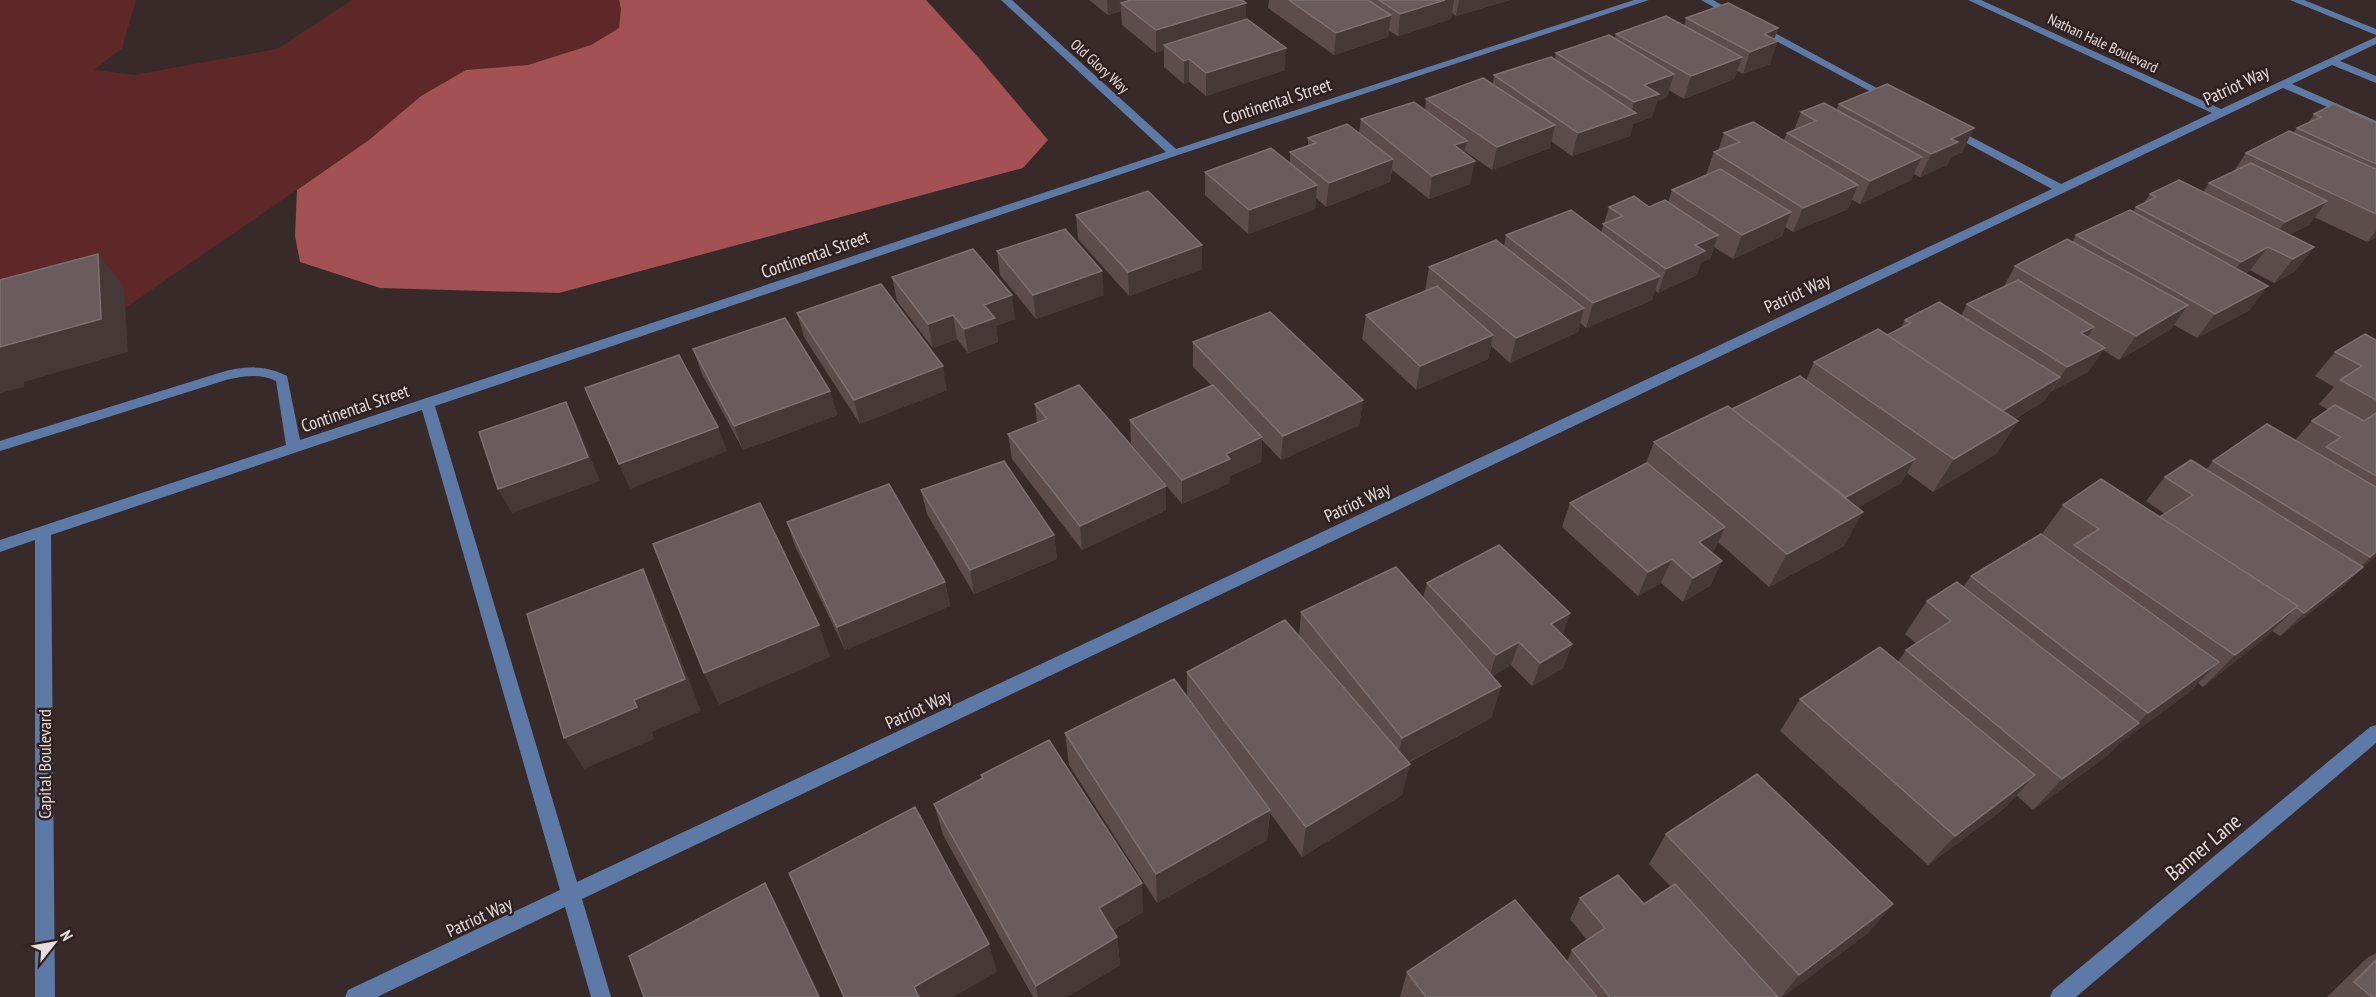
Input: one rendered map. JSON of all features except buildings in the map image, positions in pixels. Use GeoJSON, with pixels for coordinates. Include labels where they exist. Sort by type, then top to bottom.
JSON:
{"type":"FeatureCollection","features":[{"type":"Feature","properties":{"kind":"street","name":"Old Glory Way"},"geometry":{"type":"LineString","coordinates":[[1006,0],[1173,153]]}},
{"type":"Feature","properties":{"kind":"street","name":"Continental Street"},"geometry":{"type":"LineString","coordinates":[[0,546],[1173,153],[1644,0]]}},
{"type":"Feature","properties":{"kind":"street"},"geometry":{"type":"LineString","coordinates":[[1707,0],[1905,106]]}},
{"type":"Feature","properties":{"kind":"street","name":"Nathan Hale Boulevard"},"geometry":{"type":"LineString","coordinates":[[1973,0],[2221,113]]}},
{"type":"Feature","properties":{"kind":"street"},"geometry":{"type":"LineString","coordinates":[[2295,0],[2376,32]]}},
{"type":"Feature","properties":{"kind":"street","name":"Patriot Way"},"geometry":{"type":"LineString","coordinates":[[355,997],[2376,40]]}},
{"type":"Feature","properties":{"kind":"street"},"geometry":{"type":"LineString","coordinates":[[2332,61],[2376,80]]}},
{"type":"Feature","properties":{"kind":"street"},"geometry":{"type":"LineString","coordinates":[[2283,84],[2376,124]]}},
{"type":"Feature","properties":{"kind":"street"},"geometry":{"type":"LineString","coordinates":[[1936,123],[2061,189]]}},
{"type":"Feature","properties":{"kind":"street"},"geometry":{"type":"LineString","coordinates":[[0,446],[224,376],[250,370],[270,372],[282,379],[294,448]]}},
{"type":"Feature","properties":{"kind":"street"},"geometry":{"type":"LineString","coordinates":[[427,403],[601,997]]}},
{"type":"Feature","properties":{"kind":"street","name":"Capital Boulevard"},"geometry":{"type":"LineString","coordinates":[[43,532],[45,997]]}},
{"type":"Feature","properties":{"kind":"street","name":"Banner Lane"},"geometry":{"type":"LineString","coordinates":[[2060,997],[2376,732]]}},
{"type":"Feature","properties":{"kind":"shaded area"},"geometry":{"type":"Polygon","coordinates":[[[0,0],[136,0],[122,48],[94,70],[134,75],[277,49],[352,0],[619,0],[621,9],[619,28],[591,45],[528,65],[466,70],[421,96],[369,140],[112,317],[0,369],[0,0]]]}},
{"type":"Feature","properties":{"kind":"shaded area"},"geometry":{"type":"Polygon","coordinates":[[[619,0],[926,0],[1048,140],[1023,168],[559,293],[380,288],[300,262],[295,236],[297,190],[369,140],[421,96],[466,70],[528,65],[591,45],[619,28],[621,9],[619,0]]]}}]}
